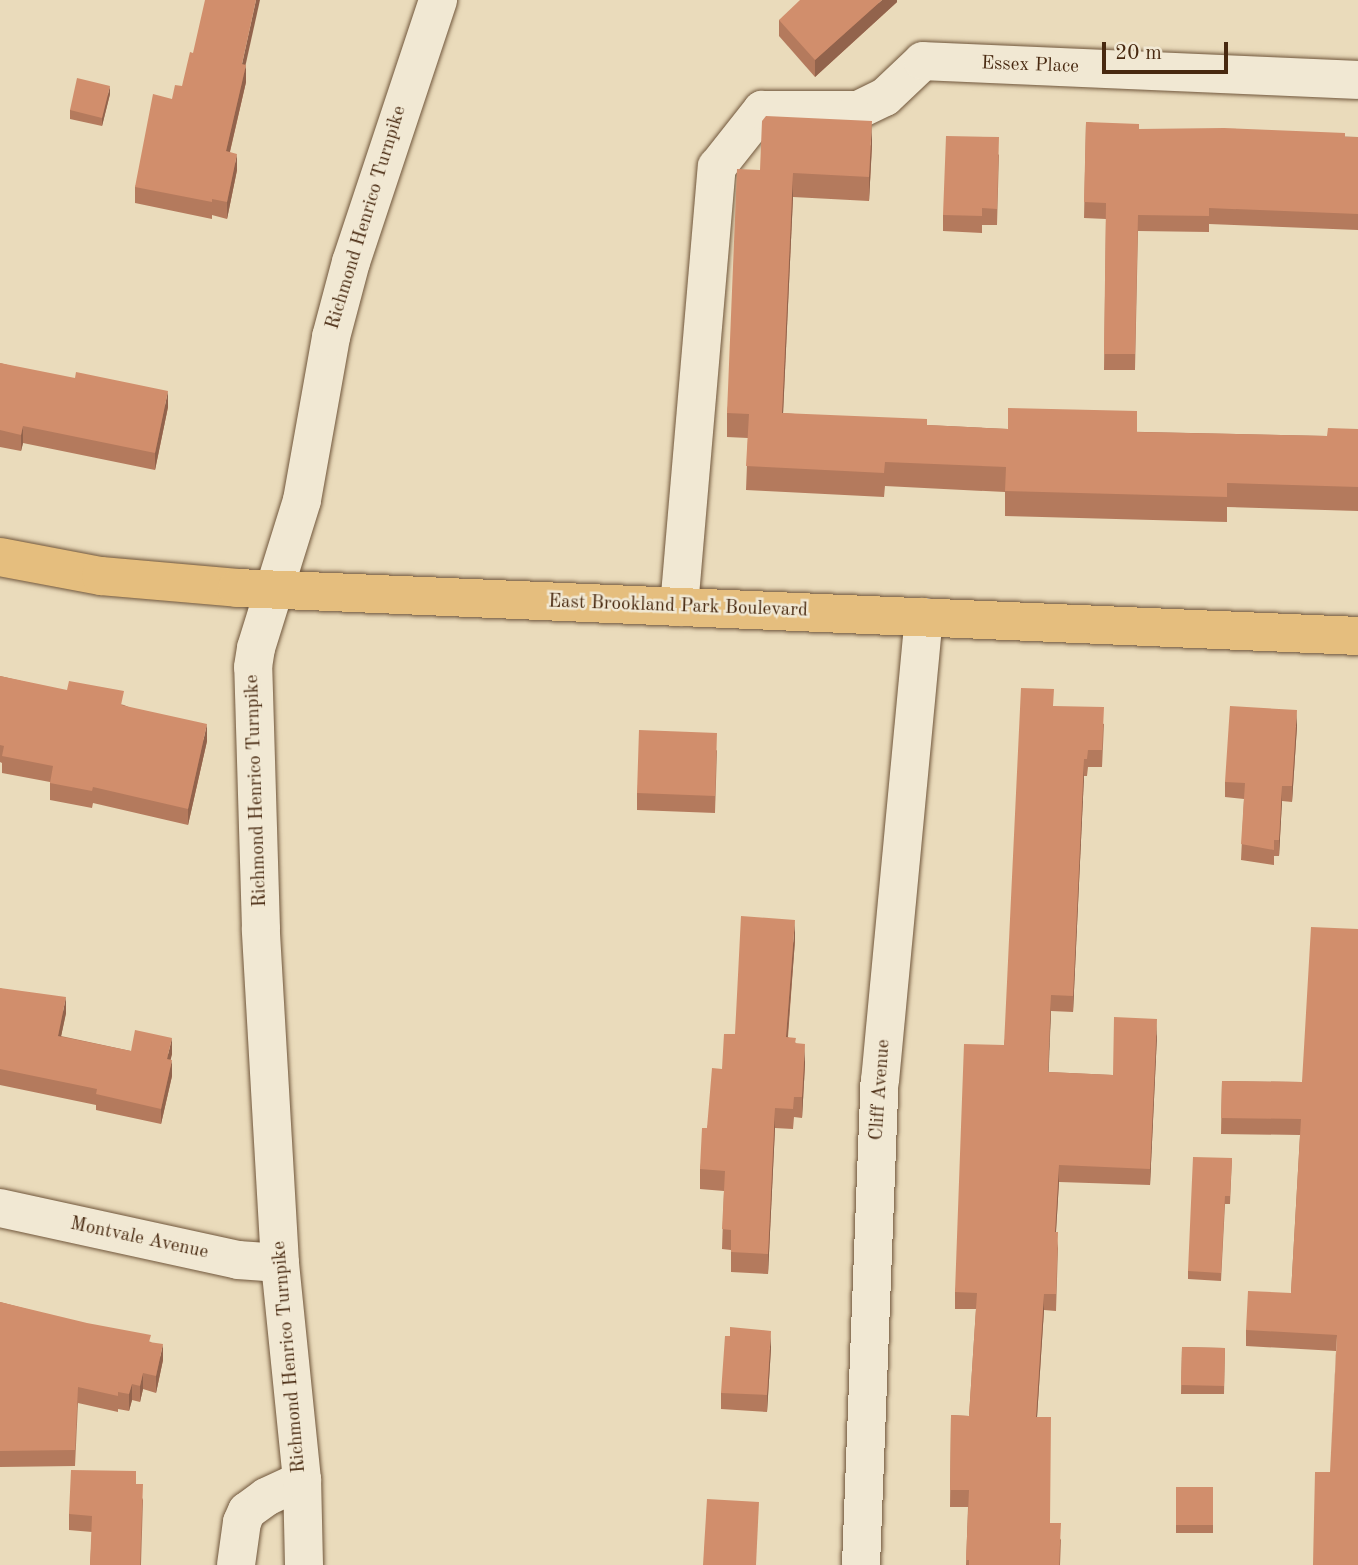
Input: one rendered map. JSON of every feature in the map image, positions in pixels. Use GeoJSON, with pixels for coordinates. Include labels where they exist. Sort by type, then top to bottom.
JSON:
{"type":"FeatureCollection","features":[{"type":"Feature","properties":{"kind":"main road","name":"East Brookland Park Boulevard"},"geometry":{"type":"LineString","coordinates":[[0,557],[150,582],[274,590],[1358,636]]}},
{"type":"Feature","properties":{"kind":"street","name":"Richmond Henrico Turnpike"},"geometry":{"type":"LineString","coordinates":[[304,1565],[302,1479],[280,1263],[252,696],[256,648],[302,500],[331,338],[351,262],[377,175],[438,0]]}},
{"type":"Feature","properties":{"kind":"street","name":"Essex Place"},"geometry":{"type":"LineString","coordinates":[[678,607],[717,167],[762,110],[858,110],[885,97],[923,61],[1358,80]]}},
{"type":"Feature","properties":{"kind":"street","name":"Cliff Avenue"},"geometry":{"type":"LineString","coordinates":[[861,1565],[880,1081],[924,617]]}},
{"type":"Feature","properties":{"kind":"street","name":"Montvale Avenue"},"geometry":{"type":"LineString","coordinates":[[0,1208],[238,1260],[280,1263]]}},
{"type":"Feature","properties":{"kind":"street"},"geometry":{"type":"LineString","coordinates":[[236,1565],[242,1522],[247,1511],[266,1497],[302,1479]]}},
{"type":"Feature","properties":{"kind":"building"},"geometry":{"type":"Polygon","coordinates":[[[205,0],[256,0],[242,64],[246,65],[226,151],[237,154],[227,202],[212,199],[212,202],[135,187],[153,94],[172,99],[175,85],[182,86],[190,52],[193,53],[205,0]]]}},
{"type":"Feature","properties":{"kind":"building"},"geometry":{"type":"Polygon","coordinates":[[[800,0],[882,0],[815,60],[779,20],[800,0]]]}},
{"type":"Feature","properties":{"kind":"building"},"geometry":{"type":"Polygon","coordinates":[[[77,78],[110,86],[102,118],[70,110],[77,78]]]}},
{"type":"Feature","properties":{"kind":"building"},"geometry":{"type":"Polygon","coordinates":[[[766,116],[872,121],[869,177],[793,173],[782,413],[927,419],[927,425],[1008,429],[1008,408],[1137,411],[1137,432],[1327,436],[1328,428],[1358,429],[1358,487],[1227,483],[1227,497],[1005,491],[1006,467],[885,462],[884,473],[746,466],[749,414],[727,413],[737,169],[760,170],[762,121],[766,116]]]}},
{"type":"Feature","properties":{"kind":"building"},"geometry":{"type":"Polygon","coordinates":[[[1086,122],[1139,124],[1139,129],[1224,128],[1345,133],[1345,137],[1358,137],[1358,214],[1209,208],[1209,216],[1138,215],[1135,354],[1104,354],[1106,203],[1084,202],[1086,122]]]}},
{"type":"Feature","properties":{"kind":"building"},"geometry":{"type":"Polygon","coordinates":[[[946,136],[999,137],[997,209],[982,208],[982,216],[943,215],[946,136]]]}},
{"type":"Feature","properties":{"kind":"building"},"geometry":{"type":"Polygon","coordinates":[[[0,363],[75,378],[76,372],[168,391],[155,453],[23,426],[21,435],[0,430],[0,363]]]}},
{"type":"Feature","properties":{"kind":"building"},"geometry":{"type":"Polygon","coordinates":[[[0,676],[67,690],[69,681],[124,691],[121,705],[207,724],[188,809],[93,787],[92,791],[50,783],[53,766],[2,756],[4,746],[0,745],[0,676]]]}},
{"type":"Feature","properties":{"kind":"building"},"geometry":{"type":"Polygon","coordinates":[[[1021,688],[1054,689],[1053,706],[1104,707],[1102,750],[1088,750],[1087,759],[1084,759],[1073,996],[1051,995],[1048,1072],[1113,1075],[1114,1017],[1157,1019],[1150,1169],[1059,1165],[1055,1232],[1058,1232],[1056,1294],[1044,1294],[1036,1417],[1051,1417],[1050,1523],[1061,1523],[1059,1565],[969,1565],[969,1560],[966,1560],[969,1490],[950,1490],[951,1415],[969,1416],[977,1293],[955,1292],[964,1044],[1004,1045],[1021,688]]]}},
{"type":"Feature","properties":{"kind":"building"},"geometry":{"type":"Polygon","coordinates":[[[1230,706],[1297,710],[1292,786],[1282,786],[1279,840],[1274,840],[1274,850],[1241,844],[1245,783],[1225,782],[1230,706]]]}},
{"type":"Feature","properties":{"kind":"building"},"geometry":{"type":"Polygon","coordinates":[[[639,730],[717,733],[715,796],[637,793],[639,730]]]}},
{"type":"Feature","properties":{"kind":"building"},"geometry":{"type":"Polygon","coordinates":[[[741,916],[795,920],[786,1037],[796,1038],[795,1043],[805,1044],[802,1097],[794,1097],[793,1109],[775,1108],[768,1254],[731,1252],[731,1230],[722,1229],[725,1171],[700,1169],[702,1128],[707,1128],[712,1068],[722,1069],[724,1034],[735,1034],[741,916]]]}},
{"type":"Feature","properties":{"kind":"building"},"geometry":{"type":"Polygon","coordinates":[[[1311,927],[1358,929],[1358,1565],[1313,1565],[1315,1472],[1330,1472],[1337,1335],[1246,1330],[1248,1291],[1291,1293],[1301,1119],[1221,1118],[1222,1081],[1302,1082],[1311,927]]]}},
{"type":"Feature","properties":{"kind":"building"},"geometry":{"type":"Polygon","coordinates":[[[0,988],[66,997],[58,1036],[131,1051],[135,1030],[172,1038],[167,1059],[172,1060],[161,1109],[96,1094],[97,1089],[0,1069],[0,988]]]}},
{"type":"Feature","properties":{"kind":"building"},"geometry":{"type":"Polygon","coordinates":[[[1193,1157],[1232,1158],[1230,1196],[1225,1196],[1221,1273],[1188,1271],[1193,1157]]]}},
{"type":"Feature","properties":{"kind":"building"},"geometry":{"type":"Polygon","coordinates":[[[0,1302],[151,1335],[149,1342],[163,1344],[156,1376],[143,1373],[140,1386],[132,1384],[129,1394],[118,1392],[118,1396],[78,1387],[75,1450],[0,1451],[0,1302]]]}},
{"type":"Feature","properties":{"kind":"building"},"geometry":{"type":"Polygon","coordinates":[[[730,1327],[771,1331],[767,1395],[721,1393],[725,1336],[730,1336],[730,1327]]]}},
{"type":"Feature","properties":{"kind":"building"},"geometry":{"type":"Polygon","coordinates":[[[1182,1347],[1225,1348],[1224,1386],[1181,1385],[1182,1347]]]}},
{"type":"Feature","properties":{"kind":"building"},"geometry":{"type":"Polygon","coordinates":[[[71,1470],[136,1471],[136,1484],[143,1484],[140,1565],[90,1565],[92,1516],[69,1514],[71,1470]]]}},
{"type":"Feature","properties":{"kind":"building"},"geometry":{"type":"Polygon","coordinates":[[[1176,1487],[1213,1487],[1213,1525],[1176,1525],[1176,1487]]]}},
{"type":"Feature","properties":{"kind":"building"},"geometry":{"type":"Polygon","coordinates":[[[707,1499],[759,1502],[756,1565],[703,1565],[707,1499]]]}}]}
